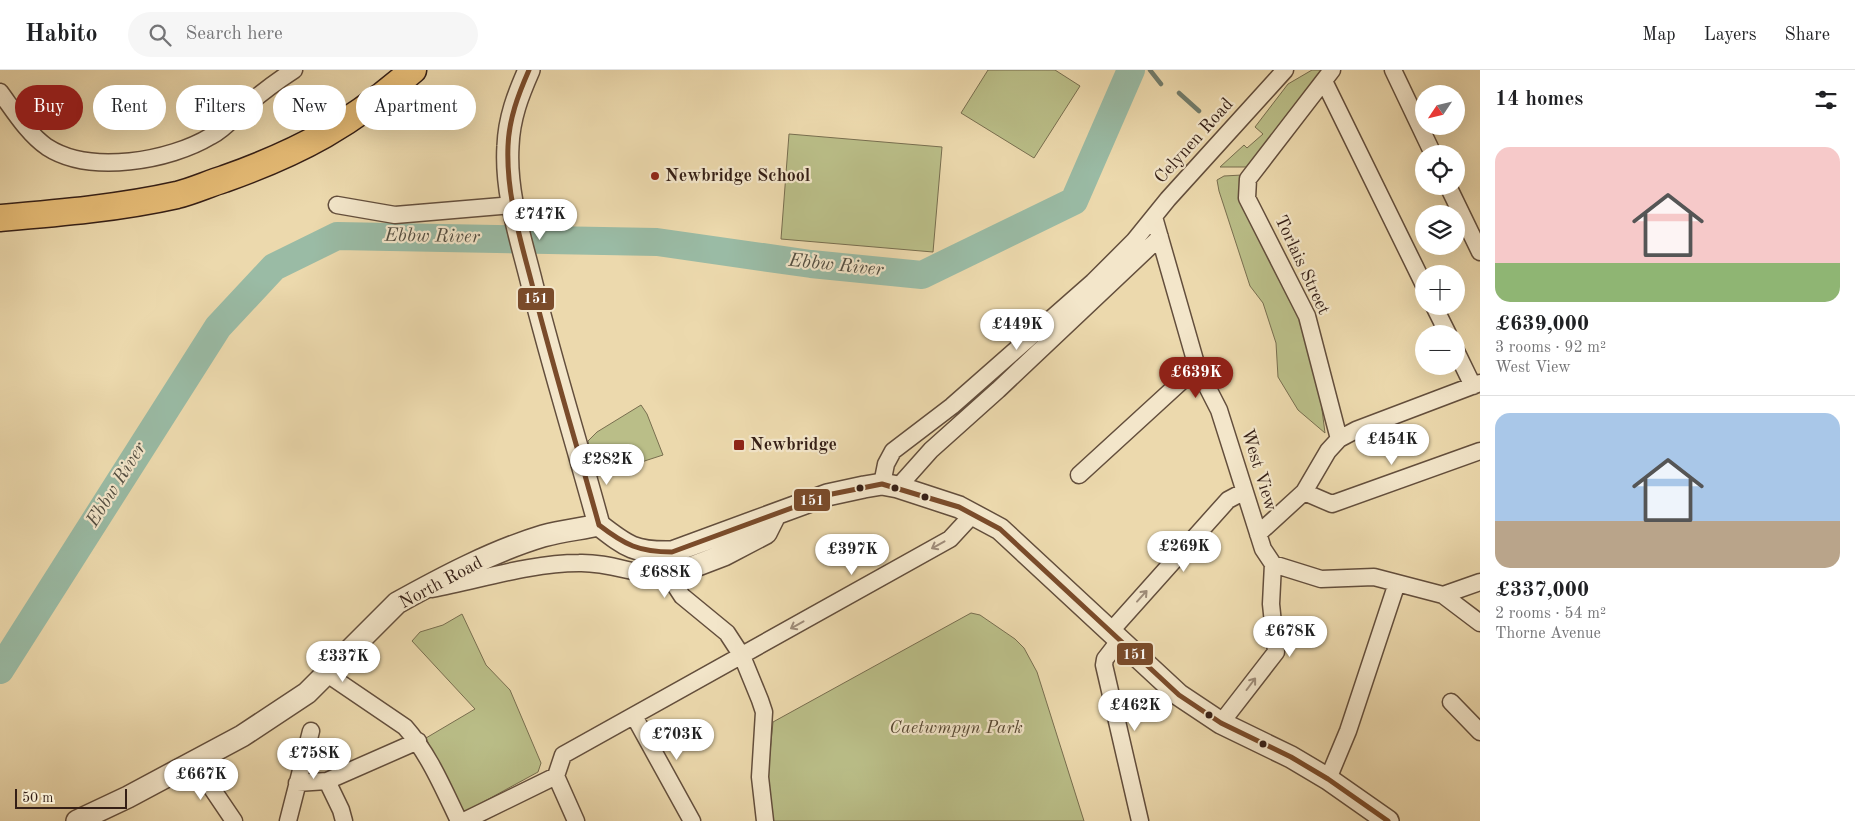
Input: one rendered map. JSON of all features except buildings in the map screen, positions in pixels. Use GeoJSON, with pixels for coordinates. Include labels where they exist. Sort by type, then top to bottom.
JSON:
{"type":"FeatureCollection","features":[{"type":"Feature","properties":{"kind":"main road"},"geometry":{"type":"LineString","coordinates":[[0,218],[83,210],[178,194],[269,163],[327,135],[378,101],[413,70]]}},
{"type":"Feature","properties":{"kind":"street"},"geometry":{"type":"LineString","coordinates":[[0,92],[35,137],[47,147],[83,162],[110,162],[156,157],[188,148],[219,131],[259,94],[294,70]]}},
{"type":"Feature","properties":{"kind":"street"},"geometry":{"type":"LineString","coordinates":[[529,70],[516,100],[509,130],[508,160],[514,212],[599,525],[621,542],[646,553],[672,552],[826,495],[890,485],[922,493],[974,513],[1000,529],[1179,696],[1221,723],[1328,779],[1388,821]]}},
{"type":"Feature","properties":{"kind":"street","name":"Celynen Road"},"geometry":{"type":"LineString","coordinates":[[890,485],[886,464],[893,451],[952,406],[1093,282],[1134,241],[1168,199],[1285,70]]}},
{"type":"Feature","properties":{"kind":"street"},"geometry":{"type":"LineString","coordinates":[[1393,70],[1429,145]]}},
{"type":"Feature","properties":{"kind":"street"},"geometry":{"type":"LineString","coordinates":[[1328,75],[1415,265]]}},
{"type":"Feature","properties":{"kind":"street","name":"Torlais Street"},"geometry":{"type":"LineString","coordinates":[[1328,75],[1248,179],[1248,198],[1307,316],[1339,439]]}},
{"type":"Feature","properties":{"kind":"street"},"geometry":{"type":"LineString","coordinates":[[1452,195],[1480,252]]}},
{"type":"Feature","properties":{"kind":"street"},"geometry":{"type":"LineString","coordinates":[[337,205],[395,215],[514,212]]}},
{"type":"Feature","properties":{"kind":"street","name":"West View"},"geometry":{"type":"LineString","coordinates":[[1154,217],[1197,367],[1220,410],[1263,549],[1273,564]]}},
{"type":"Feature","properties":{"kind":"street"},"geometry":{"type":"LineString","coordinates":[[890,485],[1078,316],[1160,237]]}},
{"type":"Feature","properties":{"kind":"street"},"geometry":{"type":"LineString","coordinates":[[1258,534],[1304,492],[1328,451],[1339,439],[1356,430],[1476,384],[1465,366]]}},
{"type":"Feature","properties":{"kind":"street"},"geometry":{"type":"LineString","coordinates":[[1078,475],[1197,367]]}},
{"type":"Feature","properties":{"kind":"street"},"geometry":{"type":"LineString","coordinates":[[1304,492],[1332,504],[1480,451]]}},
{"type":"Feature","properties":{"kind":"street"},"geometry":{"type":"LineString","coordinates":[[1140,821],[1104,665],[1105,659],[1114,636],[1228,500],[1244,492]]}},
{"type":"Feature","properties":{"kind":"street"},"geometry":{"type":"LineString","coordinates":[[576,821],[556,776],[563,755],[950,539],[974,513]]}},
{"type":"Feature","properties":{"kind":"street"},"geometry":{"type":"LineString","coordinates":[[415,593],[540,566],[577,563],[596,563],[648,576],[669,576],[724,555],[766,534],[774,515]]}},
{"type":"Feature","properties":{"kind":"street","name":"North Road"},"geometry":{"type":"LineString","coordinates":[[77,821],[242,736],[307,693],[397,604],[415,593],[459,570],[542,536],[599,525]]}},
{"type":"Feature","properties":{"kind":"street"},"geometry":{"type":"LineString","coordinates":[[1221,723],[1276,652],[1271,604],[1273,564],[1322,579],[1374,577],[1444,595],[1480,623]]}},
{"type":"Feature","properties":{"kind":"street"},"geometry":{"type":"LineString","coordinates":[[669,576],[682,596],[727,633],[742,656],[764,712],[760,777],[765,821]]}},
{"type":"Feature","properties":{"kind":"street"},"geometry":{"type":"LineString","coordinates":[[1444,595],[1480,582]]}},
{"type":"Feature","properties":{"kind":"street"},"geometry":{"type":"LineString","coordinates":[[1328,779],[1348,731],[1397,583]]}},
{"type":"Feature","properties":{"kind":"street"},"geometry":{"type":"LineString","coordinates":[[327,674],[405,727],[418,742],[459,821]]}},
{"type":"Feature","properties":{"kind":"street"},"geometry":{"type":"LineString","coordinates":[[1451,702],[1480,732]]}},
{"type":"Feature","properties":{"kind":"street"},"geometry":{"type":"LineString","coordinates":[[634,716],[692,821]]}},
{"type":"Feature","properties":{"kind":"street"},"geometry":{"type":"LineString","coordinates":[[288,821],[311,732]]}},
{"type":"Feature","properties":{"kind":"street"},"geometry":{"type":"LineString","coordinates":[[297,783],[327,781],[418,742]]}},
{"type":"Feature","properties":{"kind":"street"},"geometry":{"type":"LineString","coordinates":[[194,762],[234,821]]}},
{"type":"Feature","properties":{"kind":"street"},"geometry":{"type":"LineString","coordinates":[[464,821],[556,776]]}},
{"type":"Feature","properties":{"kind":"street"},"geometry":{"type":"LineString","coordinates":[[327,781],[341,810],[344,821]]}},
{"type":"Feature","properties":{"kind":"green space"},"geometry":{"type":"Polygon","coordinates":[[[988,70],[1055,70],[1080,86],[1034,158],[961,113],[988,70]]]}},
{"type":"Feature","properties":{"kind":"green space"},"geometry":{"type":"Polygon","coordinates":[[[1312,70],[1325,70],[1247,167],[1220,167],[1244,145],[1247,148],[1263,134],[1255,127],[1288,84],[1312,70]]]}},
{"type":"Feature","properties":{"kind":"green space"},"geometry":{"type":"Polygon","coordinates":[[[789,134],[942,147],[933,252],[781,239],[789,134]]]}},
{"type":"Feature","properties":{"kind":"green space"},"geometry":{"type":"Polygon","coordinates":[[[1242,175],[1301,317],[1320,394],[1325,433],[1298,410],[1278,377],[1276,343],[1263,303],[1250,286],[1217,180],[1224,176],[1242,175]]]}},
{"type":"Feature","properties":{"kind":"green space"},"geometry":{"type":"Polygon","coordinates":[[[641,405],[647,414],[663,455],[595,477],[588,441],[597,432],[641,405]]]}},
{"type":"Feature","properties":{"kind":"green space","name":"Caetwmpyn Park"},"geometry":{"type":"Polygon","coordinates":[[[971,613],[980,615],[1015,639],[1024,648],[1037,672],[1084,821],[770,821],[767,783],[773,722],[971,613]]]}},
{"type":"Feature","properties":{"kind":"green space"},"geometry":{"type":"Polygon","coordinates":[[[462,614],[486,665],[510,690],[541,763],[538,772],[463,813],[454,799],[426,738],[475,709],[412,641],[420,632],[443,625],[462,614]]]}},
{"type":"Feature","properties":{"kind":"waterway","name":"Ebbw River"},"geometry":{"type":"LineString","coordinates":[[0,670],[218,327],[274,267],[337,236],[657,242],[811,264],[922,275],[1074,201],[1131,70]]}},
{"type":"Feature","properties":{"kind":"waterway"},"geometry":{"type":"LineString","coordinates":[[1150,70],[1161,84]]}},
{"type":"Feature","properties":{"kind":"waterway"},"geometry":{"type":"LineString","coordinates":[[1179,93],[1199,111]]}},
{"type":"Feature","properties":{"kind":"transit line","name":"151"},"geometry":{"type":"LineString","coordinates":[[529,70],[510,126],[508,146],[509,182],[519,235],[599,525]]}},
{"type":"Feature","properties":{"kind":"transit line","name":"151"},"geometry":{"type":"LineString","coordinates":[[599,525],[617,538],[641,549],[672,552],[827,495],[882,484],[959,507],[1000,529],[1179,695],[1221,723],[1291,757],[1328,779],[1388,821]]}},
{"type":"Feature","properties":{"kind":"place","name":"Newbridge School"},"geometry":{"type":"Point","coordinates":[655,176]}},
{"type":"Feature","properties":{"kind":"place","name":"Newbridge"},"geometry":{"type":"Point","coordinates":[739,445]}}]}
